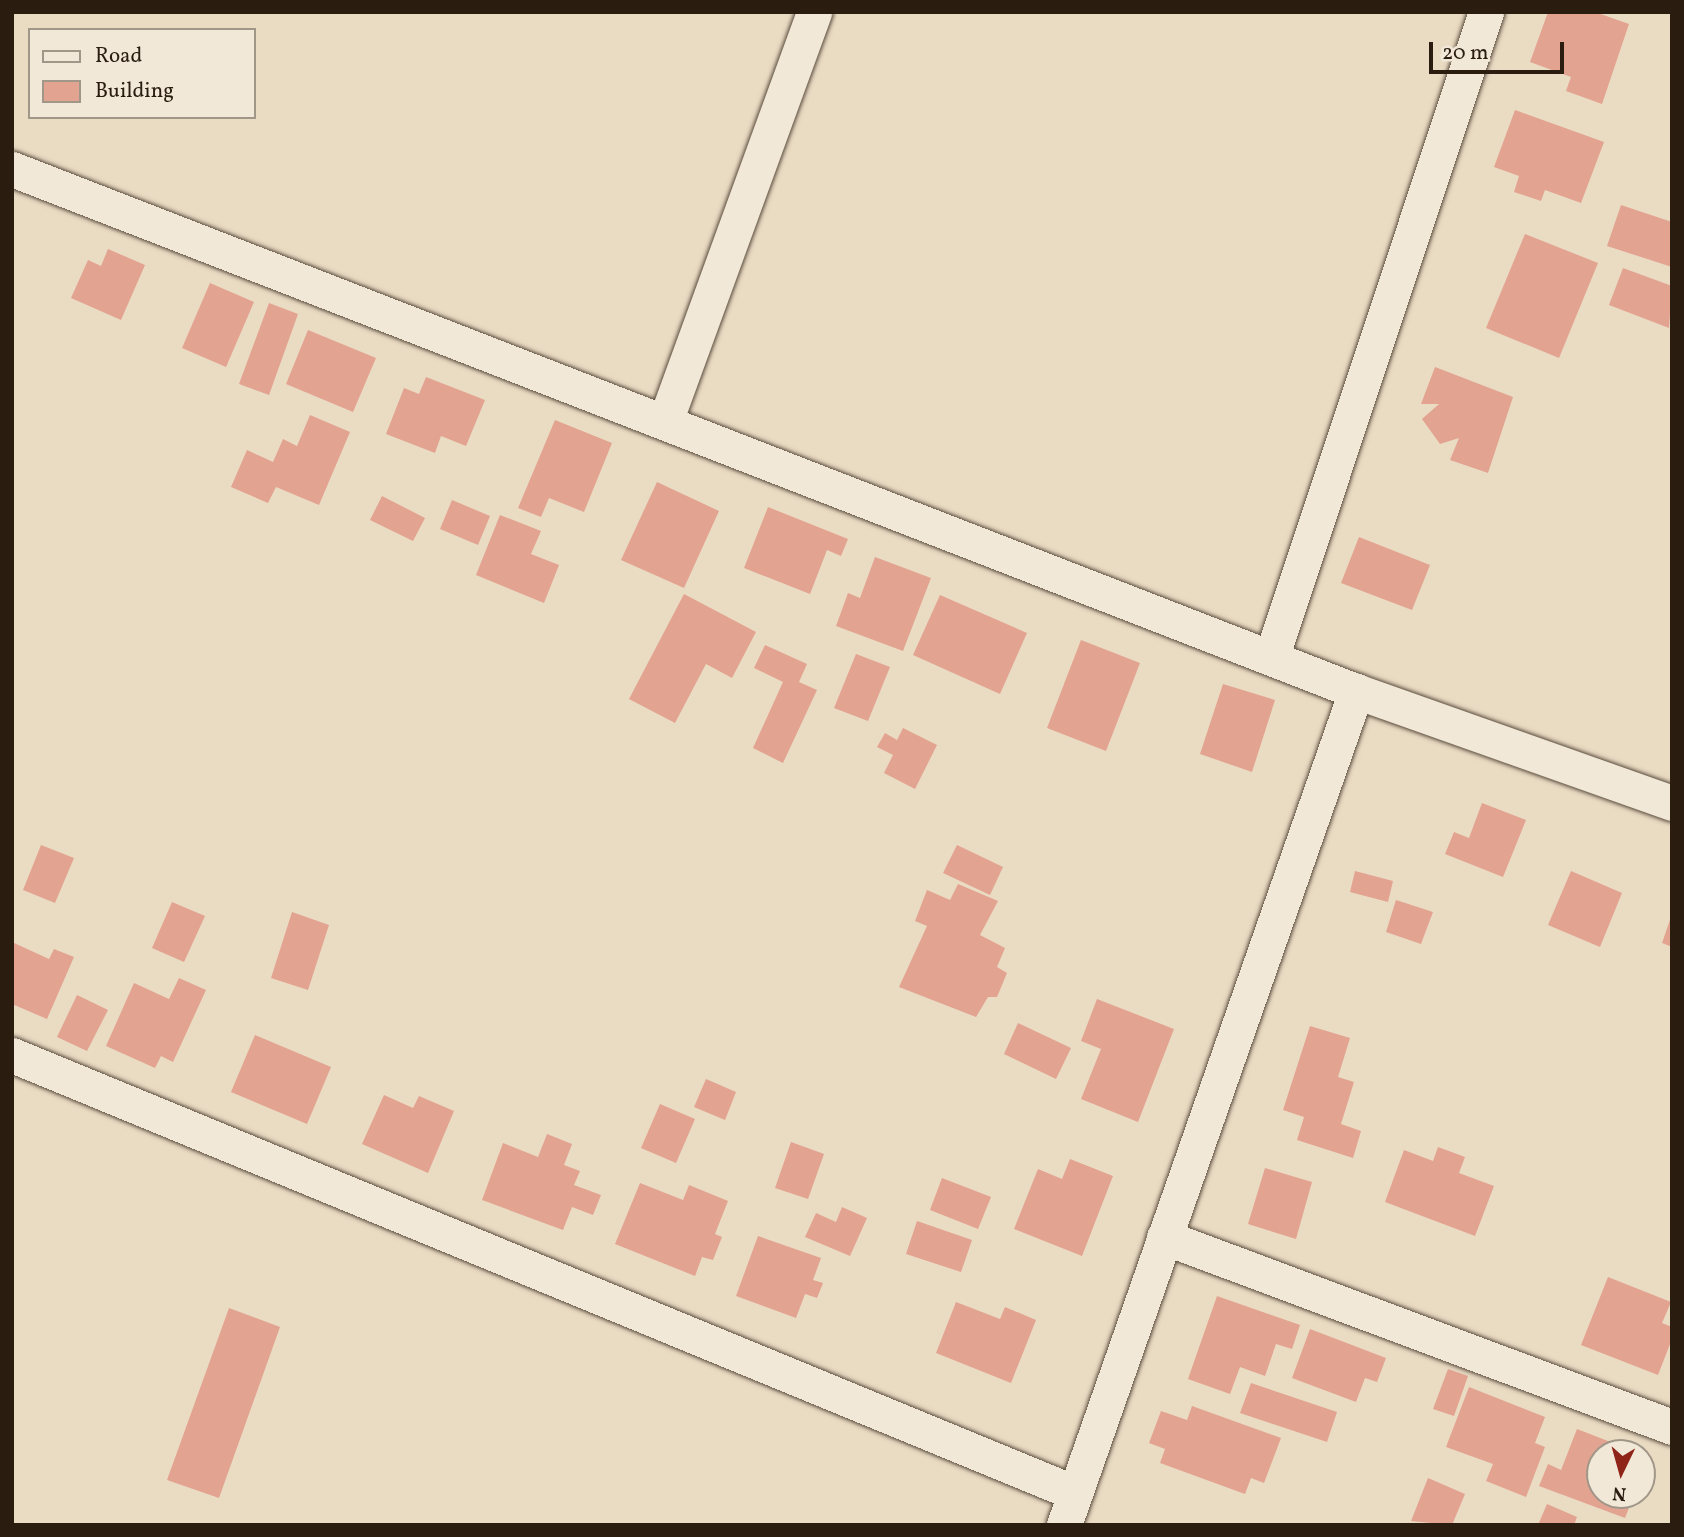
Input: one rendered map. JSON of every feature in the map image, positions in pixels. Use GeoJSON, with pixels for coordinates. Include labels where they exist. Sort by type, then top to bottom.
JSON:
{"type":"FeatureCollection","features":[{"type":"Feature","properties":{"kind":"street"},"geometry":{"type":"LineString","coordinates":[[666,419],[814,12]]}},
{"type":"Feature","properties":{"kind":"street"},"geometry":{"type":"LineString","coordinates":[[1270,658],[1486,12]]}},
{"type":"Feature","properties":{"kind":"street"},"geometry":{"type":"LineString","coordinates":[[12,169],[666,419],[1356,691],[1672,803]]}},
{"type":"Feature","properties":{"kind":"street"},"geometry":{"type":"LineString","coordinates":[[12,1055],[1070,1509],[1356,691]]}},
{"type":"Feature","properties":{"kind":"street"},"geometry":{"type":"LineString","coordinates":[[1164,1237],[1672,1427]]}},
{"type":"Feature","properties":{"kind":"building"},"geometry":{"type":"Polygon","coordinates":[[[1548,12],[1595,12],[1629,24],[1602,104],[1566,91],[1571,77],[1530,62],[1548,12]]]}},
{"type":"Feature","properties":{"kind":"building"},"geometry":{"type":"Polygon","coordinates":[[[1515,110],[1604,142],[1581,203],[1545,190],[1541,201],[1514,192],[1519,176],[1494,167],[1515,110]]]}},
{"type":"Feature","properties":{"kind":"building"},"geometry":{"type":"Polygon","coordinates":[[[1621,205],[1672,222],[1672,267],[1607,246],[1621,205]]]}},
{"type":"Feature","properties":{"kind":"building"},"geometry":{"type":"Polygon","coordinates":[[[1525,234],[1598,263],[1559,358],[1486,328],[1525,234]]]}},
{"type":"Feature","properties":{"kind":"building"},"geometry":{"type":"Polygon","coordinates":[[[108,249],[145,265],[121,320],[71,298],[88,260],[101,266],[108,249]]]}},
{"type":"Feature","properties":{"kind":"building"},"geometry":{"type":"Polygon","coordinates":[[[1623,268],[1672,286],[1669,328],[1609,305],[1623,268]]]}},
{"type":"Feature","properties":{"kind":"building"},"geometry":{"type":"Polygon","coordinates":[[[210,283],[254,302],[226,367],[182,348],[210,283]]]}},
{"type":"Feature","properties":{"kind":"building"},"geometry":{"type":"Polygon","coordinates":[[[269,303],[298,314],[269,395],[239,384],[269,303]]]}},
{"type":"Feature","properties":{"kind":"building"},"geometry":{"type":"Polygon","coordinates":[[[308,330],[376,358],[353,412],[286,384],[308,330]]]}},
{"type":"Feature","properties":{"kind":"building"},"geometry":{"type":"Polygon","coordinates":[[[1435,367],[1513,397],[1488,473],[1450,460],[1459,438],[1440,444],[1422,419],[1439,404],[1421,404],[1435,367]]]}},
{"type":"Feature","properties":{"kind":"building"},"geometry":{"type":"Polygon","coordinates":[[[426,377],[485,400],[466,446],[441,436],[435,453],[386,434],[404,388],[419,394],[426,377]]]}},
{"type":"Feature","properties":{"kind":"building"},"geometry":{"type":"Polygon","coordinates":[[[310,415],[350,432],[319,505],[276,487],[268,503],[231,487],[247,450],[273,462],[283,439],[297,446],[310,415]]]}},
{"type":"Feature","properties":{"kind":"building"},"geometry":{"type":"Polygon","coordinates":[[[555,420],[612,443],[584,512],[549,498],[541,517],[518,508],[555,420]]]}},
{"type":"Feature","properties":{"kind":"building"},"geometry":{"type":"Polygon","coordinates":[[[657,482],[719,511],[684,588],[621,560],[657,482]]]}},
{"type":"Feature","properties":{"kind":"building"},"geometry":{"type":"Polygon","coordinates":[[[382,496],[425,518],[413,541],[370,520],[382,496]]]}},
{"type":"Feature","properties":{"kind":"building"},"geometry":{"type":"Polygon","coordinates":[[[452,500],[490,516],[478,545],[440,529],[452,500]]]}},
{"type":"Feature","properties":{"kind":"building"},"geometry":{"type":"Polygon","coordinates":[[[768,507],[848,539],[841,556],[827,550],[810,594],[744,568],[768,507]]]}},
{"type":"Feature","properties":{"kind":"building"},"geometry":{"type":"Polygon","coordinates":[[[500,515],[541,531],[531,554],[559,565],[544,603],[476,575],[500,515]]]}},
{"type":"Feature","properties":{"kind":"building"},"geometry":{"type":"Polygon","coordinates":[[[1359,537],[1430,565],[1412,610],[1341,583],[1359,537]]]}},
{"type":"Feature","properties":{"kind":"building"},"geometry":{"type":"Polygon","coordinates":[[[875,557],[931,578],[903,651],[836,626],[848,593],[860,598],[875,557]]]}},
{"type":"Feature","properties":{"kind":"building"},"geometry":{"type":"Polygon","coordinates":[[[684,594],[756,632],[732,678],[706,664],[675,723],[629,699],[684,594]]]}},
{"type":"Feature","properties":{"kind":"building"},"geometry":{"type":"Polygon","coordinates":[[[940,595],[1027,633],[1000,694],[913,655],[940,595]]]}},
{"type":"Feature","properties":{"kind":"building"},"geometry":{"type":"Polygon","coordinates":[[[1081,640],[1140,663],[1106,751],[1047,728],[1081,640]]]}},
{"type":"Feature","properties":{"kind":"building"},"geometry":{"type":"Polygon","coordinates":[[[765,645],[807,664],[799,682],[817,690],[783,763],[753,748],[783,682],[754,668],[765,645]]]}},
{"type":"Feature","properties":{"kind":"building"},"geometry":{"type":"Polygon","coordinates":[[[856,654],[890,667],[868,721],[834,708],[856,654]]]}},
{"type":"Feature","properties":{"kind":"building"},"geometry":{"type":"Polygon","coordinates":[[[1223,684],[1275,700],[1252,772],[1200,754],[1223,684]]]}},
{"type":"Feature","properties":{"kind":"building"},"geometry":{"type":"Polygon","coordinates":[[[903,728],[937,745],[915,789],[884,773],[893,755],[877,747],[885,733],[897,740],[903,728]]]}},
{"type":"Feature","properties":{"kind":"building"},"geometry":{"type":"Polygon","coordinates":[[[1482,803],[1526,820],[1503,877],[1445,854],[1454,832],[1469,838],[1482,803]]]}},
{"type":"Feature","properties":{"kind":"building"},"geometry":{"type":"Polygon","coordinates":[[[41,845],[74,858],[55,903],[23,890],[41,845]]]}},
{"type":"Feature","properties":{"kind":"building"},"geometry":{"type":"Polygon","coordinates":[[[957,845],[1003,867],[990,895],[943,873],[957,845]]]}},
{"type":"Feature","properties":{"kind":"building"},"geometry":{"type":"Polygon","coordinates":[[[1355,871],[1393,881],[1388,902],[1350,892],[1355,871]]]}},
{"type":"Feature","properties":{"kind":"building"},"geometry":{"type":"Polygon","coordinates":[[[1571,871],[1622,893],[1600,947],[1548,925],[1571,871]]]}},
{"type":"Feature","properties":{"kind":"building"},"geometry":{"type":"Polygon","coordinates":[[[958,884],[998,901],[980,935],[1005,948],[997,967],[1007,973],[997,997],[988,997],[976,1017],[899,987],[927,926],[915,921],[927,890],[950,900],[958,884]]]}},
{"type":"Feature","properties":{"kind":"building"},"geometry":{"type":"Polygon","coordinates":[[[1396,900],[1433,912],[1421,944],[1386,932],[1396,900]]]}},
{"type":"Feature","properties":{"kind":"building"},"geometry":{"type":"Polygon","coordinates":[[[172,902],[205,916],[184,962],[152,948],[172,902]]]}},
{"type":"Feature","properties":{"kind":"building"},"geometry":{"type":"Polygon","coordinates":[[[292,912],[329,925],[308,990],[271,978],[292,912]]]}},
{"type":"Feature","properties":{"kind":"building"},"geometry":{"type":"Polygon","coordinates":[[[1672,917],[1672,947],[1662,943],[1672,917]]]}},
{"type":"Feature","properties":{"kind":"building"},"geometry":{"type":"Polygon","coordinates":[[[12,942],[49,959],[54,949],[74,957],[47,1019],[12,1004],[12,942]]]}},
{"type":"Feature","properties":{"kind":"building"},"geometry":{"type":"Polygon","coordinates":[[[179,978],[206,990],[173,1062],[161,1056],[155,1068],[106,1046],[134,983],[169,999],[179,978]]]}},
{"type":"Feature","properties":{"kind":"building"},"geometry":{"type":"Polygon","coordinates":[[[77,995],[108,1010],[87,1051],[57,1037],[77,995]]]}},
{"type":"Feature","properties":{"kind":"building"},"geometry":{"type":"Polygon","coordinates":[[[1097,999],[1174,1029],[1138,1122],[1081,1099],[1101,1049],[1081,1041],[1097,999]]]}},
{"type":"Feature","properties":{"kind":"building"},"geometry":{"type":"Polygon","coordinates":[[[1018,1023],[1071,1048],[1056,1079],[1004,1054],[1018,1023]]]}},
{"type":"Feature","properties":{"kind":"building"},"geometry":{"type":"Polygon","coordinates":[[[1310,1026],[1350,1038],[1338,1077],[1354,1082],[1341,1124],[1361,1131],[1353,1158],[1297,1140],[1304,1117],[1283,1110],[1310,1026]]]}},
{"type":"Feature","properties":{"kind":"building"},"geometry":{"type":"Polygon","coordinates":[[[255,1035],[331,1067],[307,1124],[231,1092],[255,1035]]]}},
{"type":"Feature","properties":{"kind":"building"},"geometry":{"type":"Polygon","coordinates":[[[706,1079],[736,1092],[725,1120],[694,1107],[706,1079]]]}},
{"type":"Feature","properties":{"kind":"building"},"geometry":{"type":"Polygon","coordinates":[[[384,1095],[413,1108],[419,1096],[454,1111],[428,1173],[362,1144],[384,1095]]]}},
{"type":"Feature","properties":{"kind":"building"},"geometry":{"type":"Polygon","coordinates":[[[660,1104],[695,1119],[676,1163],[641,1148],[660,1104]]]}},
{"type":"Feature","properties":{"kind":"building"},"geometry":{"type":"Polygon","coordinates":[[[547,1134],[572,1144],[564,1165],[580,1171],[574,1185],[601,1195],[593,1215],[572,1207],[563,1230],[482,1200],[503,1143],[538,1157],[547,1134]]]}},
{"type":"Feature","properties":{"kind":"building"},"geometry":{"type":"Polygon","coordinates":[[[791,1142],[824,1154],[808,1199],[775,1188],[791,1142]]]}},
{"type":"Feature","properties":{"kind":"building"},"geometry":{"type":"Polygon","coordinates":[[[1438,1147],[1465,1157],[1459,1173],[1494,1186],[1475,1236],[1385,1202],[1404,1150],[1433,1161],[1438,1147]]]}},
{"type":"Feature","properties":{"kind":"building"},"geometry":{"type":"Polygon","coordinates":[[[1070,1159],[1113,1176],[1082,1256],[1014,1229],[1038,1169],[1062,1179],[1070,1159]]]}},
{"type":"Feature","properties":{"kind":"building"},"geometry":{"type":"Polygon","coordinates":[[[1265,1168],[1312,1182],[1296,1239],[1248,1224],[1265,1168]]]}},
{"type":"Feature","properties":{"kind":"building"},"geometry":{"type":"Polygon","coordinates":[[[942,1178],[991,1197],[978,1229],[930,1210],[942,1178]]]}},
{"type":"Feature","properties":{"kind":"building"},"geometry":{"type":"Polygon","coordinates":[[[640,1183],[683,1200],[689,1185],[728,1201],[715,1234],[722,1237],[713,1260],[702,1257],[695,1276],[615,1244],[640,1183]]]}},
{"type":"Feature","properties":{"kind":"building"},"geometry":{"type":"Polygon","coordinates":[[[842,1207],[867,1218],[850,1256],[805,1237],[816,1213],[836,1222],[842,1207]]]}},
{"type":"Feature","properties":{"kind":"building"},"geometry":{"type":"Polygon","coordinates":[[[917,1221],[972,1240],[961,1272],[906,1254],[917,1221]]]}},
{"type":"Feature","properties":{"kind":"building"},"geometry":{"type":"Polygon","coordinates":[[[758,1236],[821,1258],[813,1280],[823,1283],[817,1298],[805,1294],[796,1318],[736,1296],[758,1236]]]}},
{"type":"Feature","properties":{"kind":"building"},"geometry":{"type":"Polygon","coordinates":[[[1608,1277],[1671,1302],[1662,1323],[1672,1327],[1672,1339],[1658,1375],[1581,1345],[1608,1277]]]}},
{"type":"Feature","properties":{"kind":"building"},"geometry":{"type":"Polygon","coordinates":[[[1217,1296],[1300,1325],[1292,1349],[1276,1344],[1265,1376],[1240,1367],[1230,1394],[1188,1379],[1217,1296]]]}},
{"type":"Feature","properties":{"kind":"building"},"geometry":{"type":"Polygon","coordinates":[[[956,1302],[1000,1319],[1005,1307],[1036,1320],[1011,1383],[936,1353],[956,1302]]]}},
{"type":"Feature","properties":{"kind":"building"},"geometry":{"type":"Polygon","coordinates":[[[229,1308],[280,1327],[219,1498],[167,1480],[229,1308]]]}},
{"type":"Feature","properties":{"kind":"building"},"geometry":{"type":"Polygon","coordinates":[[[1310,1329],[1386,1358],[1377,1382],[1365,1378],[1356,1402],[1292,1378],[1310,1329]]]}},
{"type":"Feature","properties":{"kind":"building"},"geometry":{"type":"Polygon","coordinates":[[[1448,1369],[1468,1376],[1454,1416],[1433,1409],[1448,1369]]]}},
{"type":"Feature","properties":{"kind":"building"},"geometry":{"type":"Polygon","coordinates":[[[1251,1383],[1337,1412],[1327,1442],[1240,1413],[1251,1383]]]}},
{"type":"Feature","properties":{"kind":"building"},"geometry":{"type":"Polygon","coordinates":[[[1469,1387],[1545,1417],[1535,1443],[1545,1447],[1526,1497],[1486,1481],[1493,1464],[1446,1447],[1469,1387]]]}},
{"type":"Feature","properties":{"kind":"building"},"geometry":{"type":"Polygon","coordinates":[[[1192,1406],[1281,1438],[1264,1483],[1251,1478],[1245,1494],[1160,1463],[1165,1449],[1149,1443],[1161,1411],[1187,1420],[1192,1406]]]}},
{"type":"Feature","properties":{"kind":"building"},"geometry":{"type":"Polygon","coordinates":[[[1577,1429],[1603,1439],[1586,1439],[1586,1503],[1539,1486],[1548,1464],[1561,1470],[1577,1429]]]}},
{"type":"Feature","properties":{"kind":"building"},"geometry":{"type":"Polygon","coordinates":[[[1428,1478],[1465,1494],[1452,1525],[1411,1521],[1428,1478]]]}},
{"type":"Feature","properties":{"kind":"building"},"geometry":{"type":"Polygon","coordinates":[[[1547,1504],[1577,1517],[1574,1525],[1538,1525],[1547,1504]]]}},
{"type":"Feature","properties":{"kind":"building"},"geometry":{"type":"Polygon","coordinates":[[[1601,1509],[1629,1509],[1625,1518],[1601,1509]]]}}]}
